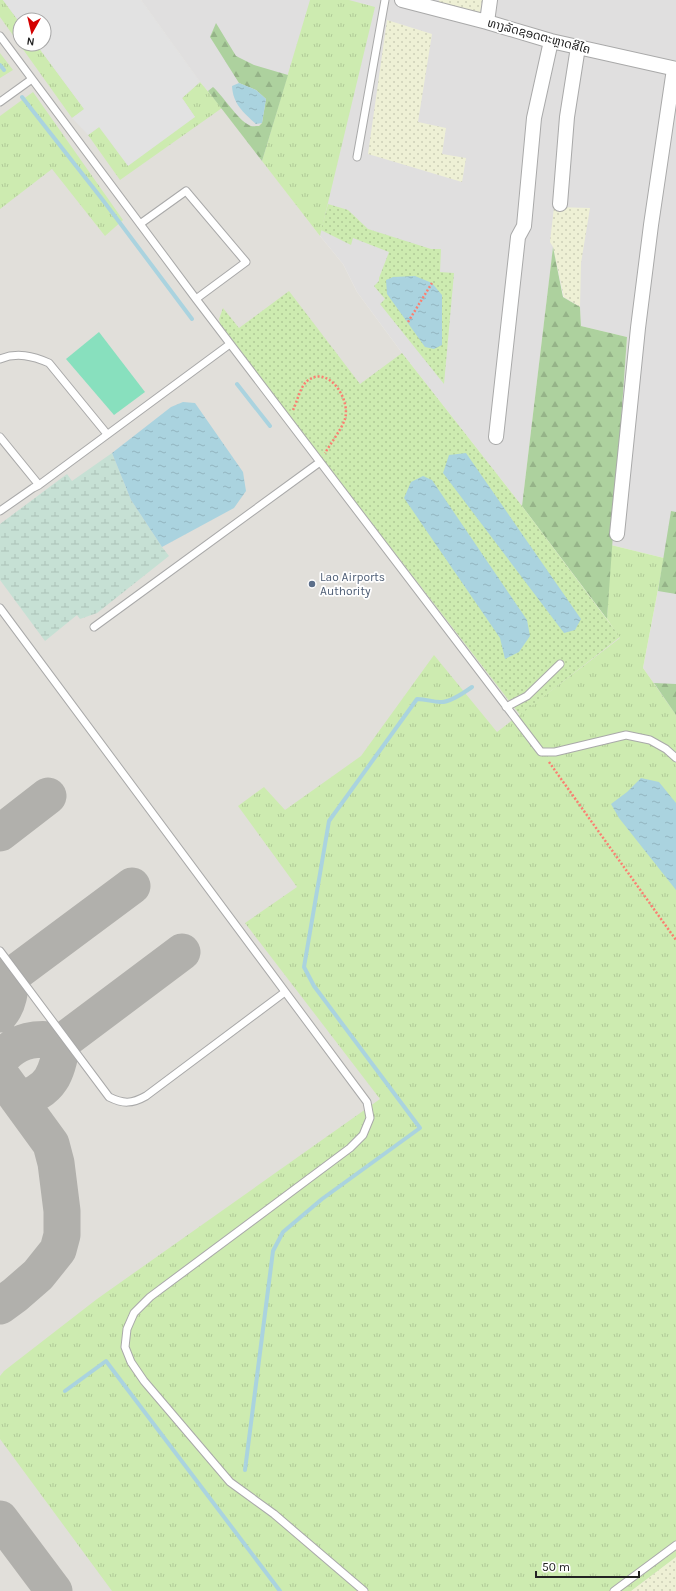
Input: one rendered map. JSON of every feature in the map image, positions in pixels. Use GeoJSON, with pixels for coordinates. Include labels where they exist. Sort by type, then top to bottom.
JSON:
{"type":"FeatureCollection","features":[{"type":"Feature","properties":{"kind":"street","name":"ທາງລັດຊອດຕະຫຼາດສີໄຄ"},"geometry":{"type":"LineString","coordinates":[[402,0],[551,41],[675,69]]}},
{"type":"Feature","properties":{"kind":"street"},"geometry":{"type":"LineString","coordinates":[[486,22],[490,0]]}},
{"type":"Feature","properties":{"kind":"street"},"geometry":{"type":"LineString","coordinates":[[496,437],[518,237],[524,226],[534,118],[551,41]]}},
{"type":"Feature","properties":{"kind":"street"},"geometry":{"type":"LineString","coordinates":[[560,204],[567,117],[578,47]]}},
{"type":"Feature","properties":{"kind":"street"},"geometry":{"type":"LineString","coordinates":[[617,534],[638,328],[651,225],[675,69]]}},
{"type":"Feature","properties":{"kind":"lane"},"geometry":{"type":"LineString","coordinates":[[357,157],[385,0]]}},
{"type":"Feature","properties":{"kind":"lane"},"geometry":{"type":"LineString","coordinates":[[0,36],[288,421],[541,752],[561,750],[626,735],[650,740],[666,748],[676,758]]}},
{"type":"Feature","properties":{"kind":"lane"},"geometry":{"type":"LineString","coordinates":[[0,102],[32,79]]}},
{"type":"Feature","properties":{"kind":"lane"},"geometry":{"type":"LineString","coordinates":[[140,224],[186,191],[246,262],[196,299]]}},
{"type":"Feature","properties":{"kind":"lane"},"geometry":{"type":"LineString","coordinates":[[0,511],[39,485],[230,344]]}},
{"type":"Feature","properties":{"kind":"lane"},"geometry":{"type":"LineString","coordinates":[[0,359],[21,355],[38,358],[49,363],[108,434]]}},
{"type":"Feature","properties":{"kind":"lane"},"geometry":{"type":"LineString","coordinates":[[0,437],[39,485]]}},
{"type":"Feature","properties":{"kind":"lane"},"geometry":{"type":"LineString","coordinates":[[94,627],[320,462]]}},
{"type":"Feature","properties":{"kind":"lane"},"geometry":{"type":"LineString","coordinates":[[0,608],[367,1102],[370,1118],[363,1135],[350,1148],[150,1297],[134,1313],[127,1329],[125,1347],[131,1362],[144,1381],[230,1482],[274,1514],[364,1591]]}},
{"type":"Feature","properties":{"kind":"lane"},"geometry":{"type":"LineString","coordinates":[[506,707],[527,696],[560,664]]}},
{"type":"Feature","properties":{"kind":"lane"},"geometry":{"type":"LineString","coordinates":[[0,951],[109,1097],[128,1103],[138,1101],[146,1096],[285,992]]}},
{"type":"Feature","properties":{"kind":"lane"},"geometry":{"type":"LineString","coordinates":[[614,1591],[676,1544]]}},
{"type":"Feature","properties":{"kind":"path"},"geometry":{"type":"LineString","coordinates":[[408,322],[432,283]]}},
{"type":"Feature","properties":{"kind":"path"},"geometry":{"type":"LineString","coordinates":[[288,421],[304,383],[313,377],[321,376],[329,380],[340,391],[346,405],[345,419],[320,462]]}},
{"type":"Feature","properties":{"kind":"path"},"geometry":{"type":"LineString","coordinates":[[541,752],[676,940]]}},
{"type":"Feature","properties":{"kind":"shaded area"},"geometry":{"type":"Polygon","coordinates":[[[0,0],[141,0],[200,82],[222,108],[343,264],[357,292],[402,353],[522,506],[654,683],[676,715],[676,1557],[631,1591],[0,1591],[0,0]]]}},
{"type":"Feature","properties":{"kind":"shaded area"},"geometry":{"type":"Polygon","coordinates":[[[3,0],[141,0],[200,82],[182,98],[195,117],[128,166],[99,127],[88,135],[72,118],[84,109],[42,52],[52,52],[52,12],[12,12],[3,0]]]}},
{"type":"Feature","properties":{"kind":"shaded area"},"geometry":{"type":"Polygon","coordinates":[[[141,0],[676,0],[676,715],[643,668],[664,558],[611,545],[627,337],[581,326],[580,307],[564,297],[553,248],[522,506],[402,353],[357,292],[343,264],[222,108],[200,82],[141,0]]]}},
{"type":"Feature","properties":{"kind":"green space"},"geometry":{"type":"Polygon","coordinates":[[[0,0],[3,0],[12,12],[12,34],[0,17],[0,0]]]}},
{"type":"Feature","properties":{"kind":"green space"},"geometry":{"type":"Polygon","coordinates":[[[310,0],[349,0],[375,7],[320,236],[262,161],[310,0]]]}},
{"type":"Feature","properties":{"kind":"green space"},"geometry":{"type":"Polygon","coordinates":[[[439,0],[482,0],[480,13],[438,4],[439,0]]]}},
{"type":"Feature","properties":{"kind":"green space"},"geometry":{"type":"Polygon","coordinates":[[[387,20],[432,34],[418,122],[446,128],[442,154],[466,158],[462,182],[368,154],[387,20]]]}},
{"type":"Feature","properties":{"kind":"green space"},"geometry":{"type":"Polygon","coordinates":[[[216,23],[236,56],[254,65],[288,75],[262,161],[208,91],[213,87],[235,113],[250,126],[259,126],[262,123],[266,99],[256,90],[239,83],[210,37],[216,23]]]}},
{"type":"Feature","properties":{"kind":"green space"},"geometry":{"type":"Polygon","coordinates":[[[25,52],[42,52],[85,110],[72,118],[25,52]]]}},
{"type":"Feature","properties":{"kind":"green space"},"geometry":{"type":"Polygon","coordinates":[[[0,53],[13,70],[0,78],[0,53]]]}},
{"type":"Feature","properties":{"kind":"green space"},"geometry":{"type":"Polygon","coordinates":[[[200,82],[222,108],[120,180],[88,135],[99,127],[195,117],[182,98],[200,82]]]}},
{"type":"Feature","properties":{"kind":"green space"},"geometry":{"type":"Polygon","coordinates":[[[33,92],[123,220],[105,236],[52,169],[0,209],[0,116],[33,92]]]}},
{"type":"Feature","properties":{"kind":"green space"},"geometry":{"type":"Polygon","coordinates":[[[328,204],[348,210],[368,229],[431,249],[441,249],[440,272],[454,273],[444,384],[380,304],[385,299],[374,286],[379,281],[389,252],[353,238],[351,245],[321,230],[328,204]]]}},
{"type":"Feature","properties":{"kind":"green space"},"geometry":{"type":"Polygon","coordinates":[[[554,207],[590,208],[581,263],[580,307],[564,297],[553,247],[550,242],[554,207]]]}},
{"type":"Feature","properties":{"kind":"green space"},"geometry":{"type":"Polygon","coordinates":[[[553,247],[563,297],[580,307],[581,326],[627,337],[607,619],[522,506],[553,247]]]}},
{"type":"Feature","properties":{"kind":"green space"},"geometry":{"type":"Polygon","coordinates":[[[289,291],[360,384],[402,353],[522,506],[620,637],[520,715],[221,328],[219,319],[223,308],[239,328],[289,291]]]}},
{"type":"Feature","properties":{"kind":"green space"},"geometry":{"type":"Polygon","coordinates":[[[99,332],[145,392],[114,415],[66,359],[99,332]]]}},
{"type":"Feature","properties":{"kind":"green space"},"geometry":{"type":"Polygon","coordinates":[[[112,453],[131,500],[169,556],[97,613],[80,619],[77,615],[45,641],[0,580],[0,524],[67,474],[72,481],[112,453]]]}},
{"type":"Feature","properties":{"kind":"green space"},"geometry":{"type":"Polygon","coordinates":[[[671,511],[676,512],[676,594],[658,591],[671,511]]]}},
{"type":"Feature","properties":{"kind":"green space"},"geometry":{"type":"Polygon","coordinates":[[[611,545],[664,558],[643,668],[676,715],[676,1557],[631,1591],[112,1591],[0,1439],[0,1376],[4,1371],[97,1299],[380,1099],[245,923],[297,887],[238,806],[264,787],[285,810],[361,756],[434,655],[497,732],[620,638],[607,619],[611,545]]]}},
{"type":"Feature","properties":{"kind":"green space"},"geometry":{"type":"Polygon","coordinates":[[[654,683],[676,684],[676,715],[654,683]]]}},
{"type":"Feature","properties":{"kind":"green space"},"geometry":{"type":"Polygon","coordinates":[[[676,1557],[676,1591],[631,1591],[676,1557]]]}},
{"type":"Feature","properties":{"kind":"water"},"geometry":{"type":"Polygon","coordinates":[[[239,83],[256,90],[266,99],[262,123],[256,124],[243,111],[234,98],[232,86],[239,83]]]}},
{"type":"Feature","properties":{"kind":"water"},"geometry":{"type":"Polygon","coordinates":[[[415,276],[432,283],[442,295],[442,345],[434,349],[425,347],[387,294],[386,280],[393,277],[415,276]]]}},
{"type":"Feature","properties":{"kind":"water"},"geometry":{"type":"Polygon","coordinates":[[[183,402],[195,403],[243,472],[246,491],[234,508],[162,547],[131,500],[112,453],[171,407],[183,402]]]}},
{"type":"Feature","properties":{"kind":"water"},"geometry":{"type":"Polygon","coordinates":[[[466,453],[581,619],[575,630],[564,633],[443,473],[449,455],[466,453]]]}},
{"type":"Feature","properties":{"kind":"water"},"geometry":{"type":"Polygon","coordinates":[[[423,476],[432,480],[527,620],[530,636],[519,652],[505,659],[500,638],[404,498],[411,482],[423,476]]]}},
{"type":"Feature","properties":{"kind":"water"},"geometry":{"type":"Polygon","coordinates":[[[641,778],[659,782],[676,803],[676,890],[619,818],[611,804],[627,792],[641,778]]]}},
{"type":"Feature","properties":{"kind":"waterway"},"geometry":{"type":"LineString","coordinates":[[0,65],[4,70]]}},
{"type":"Feature","properties":{"kind":"waterway"},"geometry":{"type":"LineString","coordinates":[[22,97],[102,199],[192,319]]}},
{"type":"Feature","properties":{"kind":"waterway"},"geometry":{"type":"LineString","coordinates":[[237,384],[270,426]]}},
{"type":"Feature","properties":{"kind":"waterway"},"geometry":{"type":"LineString","coordinates":[[245,1470],[273,1251],[283,1232],[322,1199],[420,1128],[314,986],[304,967],[329,821],[417,699],[444,702],[457,697],[472,687]]}},
{"type":"Feature","properties":{"kind":"waterway"},"geometry":{"type":"LineString","coordinates":[[65,1391],[106,1361],[280,1591]]}},
{"type":"Feature","properties":{"kind":"taxiway"},"geometry":{"type":"LineString","coordinates":[[0,833],[48,796]]}},
{"type":"Feature","properties":{"kind":"taxiway"},"geometry":{"type":"LineString","coordinates":[[0,973],[11,976],[132,886]]}},
{"type":"Feature","properties":{"kind":"taxiway"},"geometry":{"type":"LineString","coordinates":[[0,1060],[13,1048],[28,1041],[45,1039],[62,1042],[182,952]]}},
{"type":"Feature","properties":{"kind":"taxiway"},"geometry":{"type":"LineString","coordinates":[[0,1014],[7,1001],[11,976]]}},
{"type":"Feature","properties":{"kind":"taxiway"},"geometry":{"type":"LineString","coordinates":[[18,1099],[38,1092],[51,1080],[58,1063],[62,1042]]}},
{"type":"Feature","properties":{"kind":"taxiway"},"geometry":{"type":"LineString","coordinates":[[0,1074],[51,1144],[56,1163],[62,1211],[62,1235],[58,1250],[38,1275],[0,1306]]}},
{"type":"Feature","properties":{"kind":"taxiway"},"geometry":{"type":"LineString","coordinates":[[0,1519],[54,1591]]}},
{"type":"Feature","properties":{"kind":"place","name":"Lao Airports Authority"},"geometry":{"type":"Point","coordinates":[312,584]}}]}
